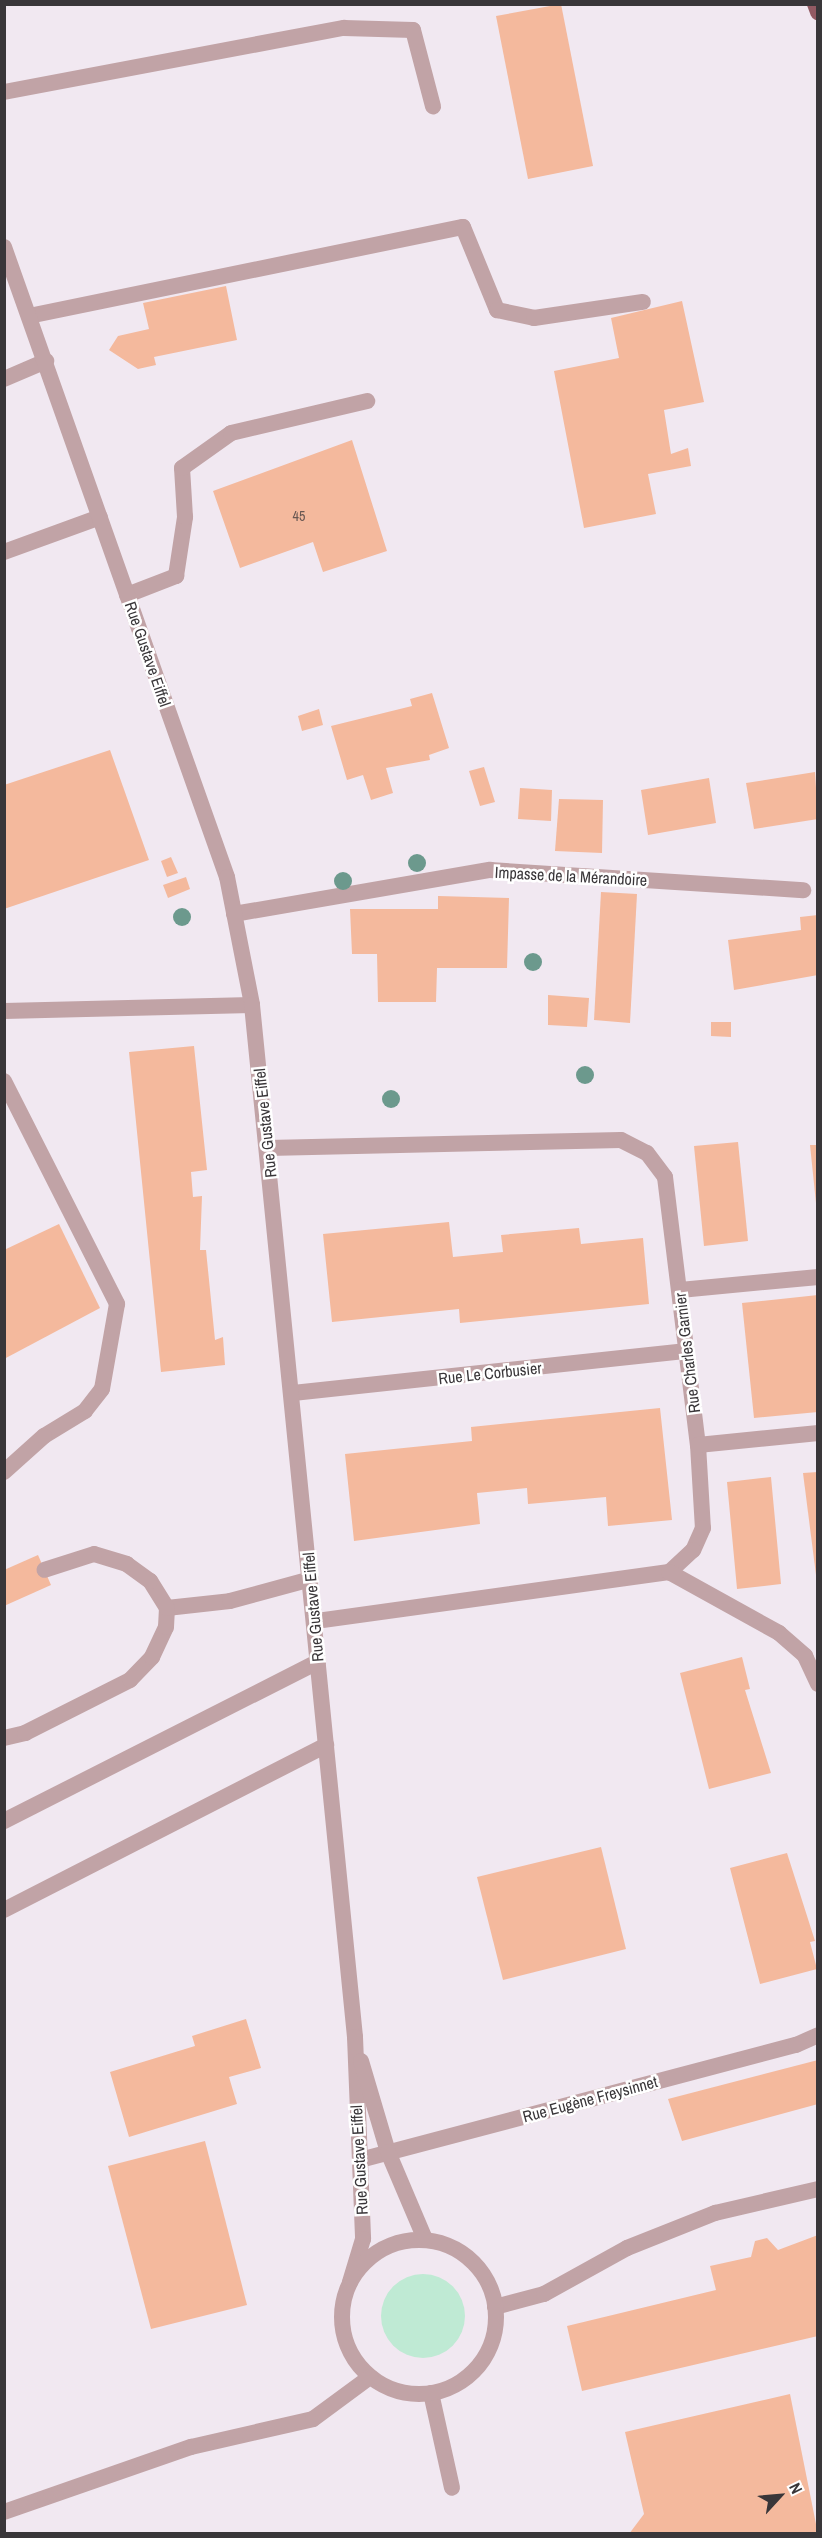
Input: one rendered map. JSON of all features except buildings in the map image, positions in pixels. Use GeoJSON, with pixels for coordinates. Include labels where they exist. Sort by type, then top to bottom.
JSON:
{"type":"FeatureCollection","features":[{"type":"Feature","properties":{"kind":"highway"},"geometry":{"type":"LineString","coordinates":[[814,4],[818,12]]}},
{"type":"Feature","properties":{"kind":"street"},"geometry":{"type":"LineString","coordinates":[[4,92],[344,28],[413,30],[433,106]]}},
{"type":"Feature","properties":{"kind":"street"},"geometry":{"type":"LineString","coordinates":[[29,316],[463,227],[497,310],[534,318],[643,302]]}},
{"type":"Feature","properties":{"kind":"street","name":"Rue Gustave Eiffel"},"geometry":{"type":"LineString","coordinates":[[4,247],[227,877],[252,1005],[293,1393],[355,2037],[363,2239],[350,2282]]}},
{"type":"Feature","properties":{"kind":"street"},"geometry":{"type":"LineString","coordinates":[[4,379],[46,361]]}},
{"type":"Feature","properties":{"kind":"street"},"geometry":{"type":"LineString","coordinates":[[127,595],[176,576],[185,518],[182,468],[231,433],[367,401]]}},
{"type":"Feature","properties":{"kind":"street"},"geometry":{"type":"LineString","coordinates":[[4,552],[100,517]]}},
{"type":"Feature","properties":{"kind":"street","name":"Impasse de la Mérandoire"},"geometry":{"type":"LineString","coordinates":[[234,914],[490,870],[803,890]]}},
{"type":"Feature","properties":{"kind":"street"},"geometry":{"type":"LineString","coordinates":[[4,1011],[252,1005]]}},
{"type":"Feature","properties":{"kind":"street"},"geometry":{"type":"LineString","coordinates":[[4,1082],[117,1304],[102,1389],[85,1411],[44,1436],[4,1472]]}},
{"type":"Feature","properties":{"kind":"street","name":"Rue Charles Garnier"},"geometry":{"type":"LineString","coordinates":[[268,1148],[621,1140],[648,1153],[665,1177],[698,1445],[703,1528],[693,1550],[669,1572]]}},
{"type":"Feature","properties":{"kind":"street"},"geometry":{"type":"LineString","coordinates":[[680,1290],[818,1277]]}},
{"type":"Feature","properties":{"kind":"street","name":"Rue Le Corbusier"},"geometry":{"type":"LineString","coordinates":[[293,1393],[687,1351]]}},
{"type":"Feature","properties":{"kind":"street"},"geometry":{"type":"LineString","coordinates":[[698,1445],[818,1433]]}},
{"type":"Feature","properties":{"kind":"street"},"geometry":{"type":"LineString","coordinates":[[4,1738],[25,1733],[130,1680],[152,1657],[166,1627],[167,1608],[150,1581],[127,1564],[94,1554],[44,1570]]}},
{"type":"Feature","properties":{"kind":"street"},"geometry":{"type":"LineString","coordinates":[[315,1622],[669,1572],[778,1633],[805,1656],[818,1684]]}},
{"type":"Feature","properties":{"kind":"street"},"geometry":{"type":"LineString","coordinates":[[167,1608],[230,1601],[311,1579]]}},
{"type":"Feature","properties":{"kind":"street"},"geometry":{"type":"LineString","coordinates":[[4,1821],[318,1662]]}},
{"type":"Feature","properties":{"kind":"street"},"geometry":{"type":"LineString","coordinates":[[4,1910],[326,1745]]}},
{"type":"Feature","properties":{"kind":"street","name":"Rue Eugène Freysinnet"},"geometry":{"type":"LineString","coordinates":[[360,2160],[796,2045],[818,2035]]}},
{"type":"Feature","properties":{"kind":"street","name":"Rue Gustave Eiffel"},"geometry":{"type":"LineString","coordinates":[[355,2037],[388,2152],[425,2240]]}},
{"type":"Feature","properties":{"kind":"street"},"geometry":{"type":"LineString","coordinates":[[495,2307],[544,2294],[627,2248],[715,2213],[818,2189]]}},
{"type":"Feature","properties":{"kind":"street"},"geometry":{"type":"LineString","coordinates":[[425,2240],[451,2246],[472,2261],[488,2283],[495,2307],[495,2334],[485,2358],[467,2378],[431,2393],[392,2390],[369,2377],[352,2357],[343,2333],[350,2282],[381,2249],[425,2240]]}},
{"type":"Feature","properties":{"kind":"street"},"geometry":{"type":"LineString","coordinates":[[4,2512],[191,2447],[313,2419],[369,2377]]}},
{"type":"Feature","properties":{"kind":"street"},"geometry":{"type":"LineString","coordinates":[[431,2393],[452,2488]]}},
{"type":"Feature","properties":{"kind":"green space"},"geometry":{"type":"Polygon","coordinates":[[[423,2274],[439,2277],[453,2286],[462,2300],[465,2316],[462,2332],[453,2346],[439,2355],[423,2358],[407,2355],[393,2346],[384,2332],[381,2316],[384,2300],[393,2286],[407,2277],[423,2274]]]}}]}
